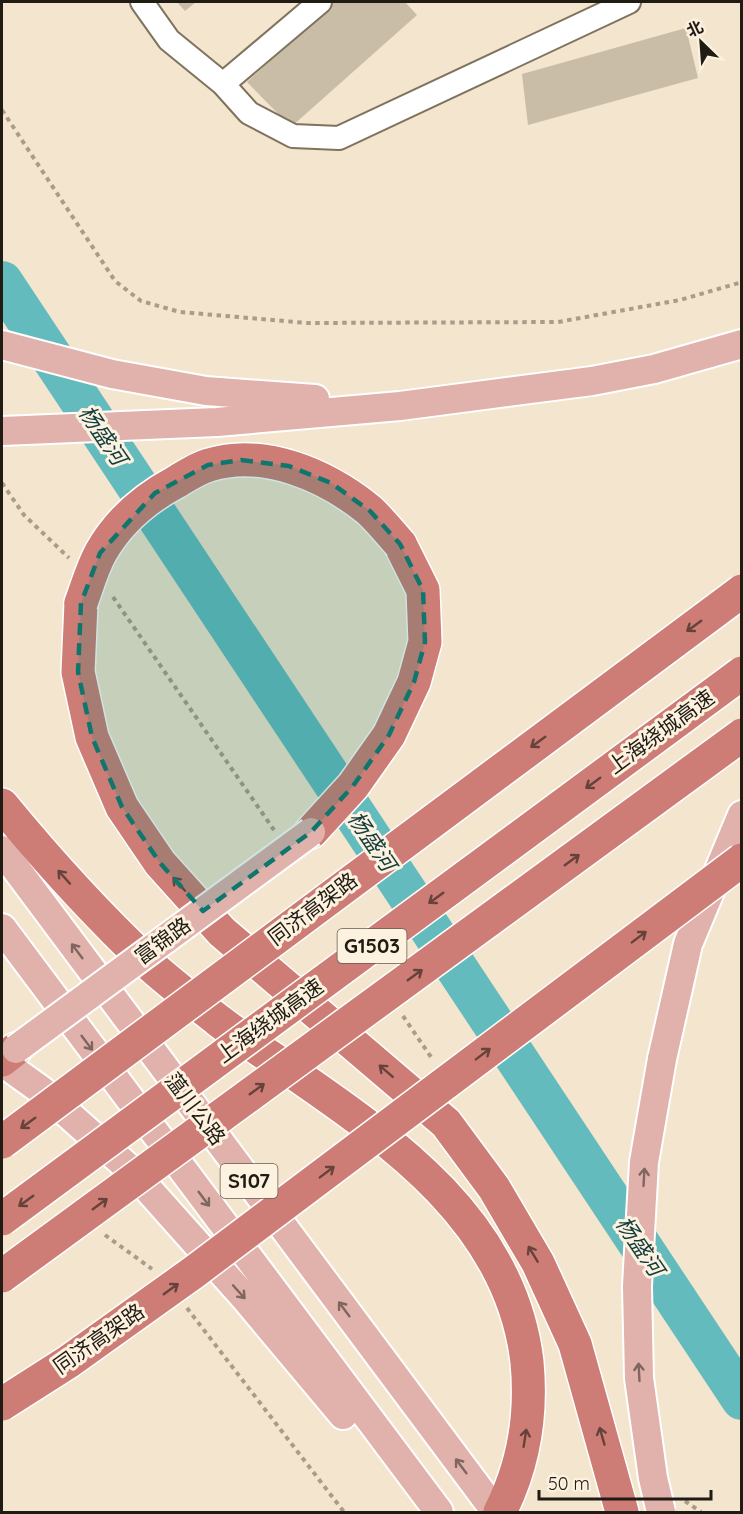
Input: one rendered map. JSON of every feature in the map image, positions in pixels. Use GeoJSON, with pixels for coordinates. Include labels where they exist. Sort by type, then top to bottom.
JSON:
{"type":"FeatureCollection","features":[{"type":"Feature","properties":{"kind":"highway"},"geometry":{"type":"LineString","coordinates":[[311,832],[353,786],[389,735],[414,682],[425,642],[423,590],[400,544],[370,511],[331,483],[289,466],[241,460],[208,465],[155,493],[134,511],[100,553],[81,603],[78,672],[92,737],[123,807],[160,863],[222,932],[446,1123],[494,1188],[538,1263],[575,1344],[622,1512]]}},
{"type":"Feature","properties":{"kind":"highway","name":"同济高架路"},"geometry":{"type":"LineString","coordinates":[[2,1142],[741,591]]}},
{"type":"Feature","properties":{"kind":"highway","name":"上海绕城高速"},"geometry":{"type":"LineString","coordinates":[[2,1219],[741,673]]}},
{"type":"Feature","properties":{"kind":"highway","name":"G1503"},"geometry":{"type":"LineString","coordinates":[[2,1276],[741,735]]}},
{"type":"Feature","properties":{"kind":"highway"},"geometry":{"type":"LineString","coordinates":[[2,805],[90,906],[151,965],[221,1023],[332,1099],[423,1170],[456,1206],[486,1246],[508,1290],[524,1340],[530,1391],[525,1441],[512,1489],[498,1512]]}},
{"type":"Feature","properties":{"kind":"highway","name":"同济高架路"},"geometry":{"type":"LineString","coordinates":[[2,1404],[68,1362],[194,1272],[741,860]]}},
{"type":"Feature","properties":{"kind":"main road"},"geometry":{"type":"LineString","coordinates":[[2,431],[217,422],[400,406],[536,390],[654,369],[741,344]]}},
{"type":"Feature","properties":{"kind":"main road"},"geometry":{"type":"LineString","coordinates":[[2,345],[112,374],[206,392],[400,406]]}},
{"type":"Feature","properties":{"kind":"main road"},"geometry":{"type":"LineString","coordinates":[[662,1512],[653,1478],[639,1377],[638,1286],[644,1162],[662,1059],[688,944],[741,815]]}},
{"type":"Feature","properties":{"kind":"main road","name":"富锦路"},"geometry":{"type":"LineString","coordinates":[[6,1057],[311,832]]}},
{"type":"Feature","properties":{"kind":"main road","name":"蕰川公路"},"geometry":{"type":"LineString","coordinates":[[2,850],[498,1512]]}},
{"type":"Feature","properties":{"kind":"main road","name":"S107"},"geometry":{"type":"LineString","coordinates":[[2,928],[439,1512]]}},
{"type":"Feature","properties":{"kind":"main road"},"geometry":{"type":"LineString","coordinates":[[6,1057],[131,1170],[246,1299],[425,1512]]}},
{"type":"Feature","properties":{"kind":"street"},"geometry":{"type":"LineString","coordinates":[[142,2],[169,40],[223,84],[249,112],[293,136],[339,138],[629,2]]}},
{"type":"Feature","properties":{"kind":"street"},"geometry":{"type":"LineString","coordinates":[[223,84],[320,2]]}},
{"type":"Feature","properties":{"kind":"path"},"geometry":{"type":"LineString","coordinates":[[2,110],[115,281],[141,301],[180,312],[307,323],[558,322],[680,300],[741,282]]}},
{"type":"Feature","properties":{"kind":"path"},"geometry":{"type":"LineString","coordinates":[[101,1232],[154,1271]]}},
{"type":"Feature","properties":{"kind":"path"},"geometry":{"type":"LineString","coordinates":[[182,1302],[344,1512]]}},
{"type":"Feature","properties":{"kind":"highlighted area"},"geometry":{"type":"Polygon","coordinates":[[[241,460],[289,466],[331,483],[370,511],[400,544],[423,590],[425,642],[414,682],[389,735],[353,786],[311,832],[203,911],[160,863],[122,807],[92,737],[78,672],[81,603],[100,553],[155,493],[208,465],[241,460]]]}},
{"type":"Feature","properties":{"kind":"building"},"geometry":{"type":"Polygon","coordinates":[[[177,2],[196,2],[185,11],[177,2]]]}},
{"type":"Feature","properties":{"kind":"building"},"geometry":{"type":"Polygon","coordinates":[[[334,2],[405,2],[417,15],[291,127],[247,82],[334,2]]]}},
{"type":"Feature","properties":{"kind":"building"},"geometry":{"type":"Polygon","coordinates":[[[686,28],[698,78],[528,125],[522,74],[686,28]]]}},
{"type":"Feature","properties":{"kind":"waterway","name":"杨盛河"},"geometry":{"type":"LineString","coordinates":[[2,282],[742,1399]]}}]}
